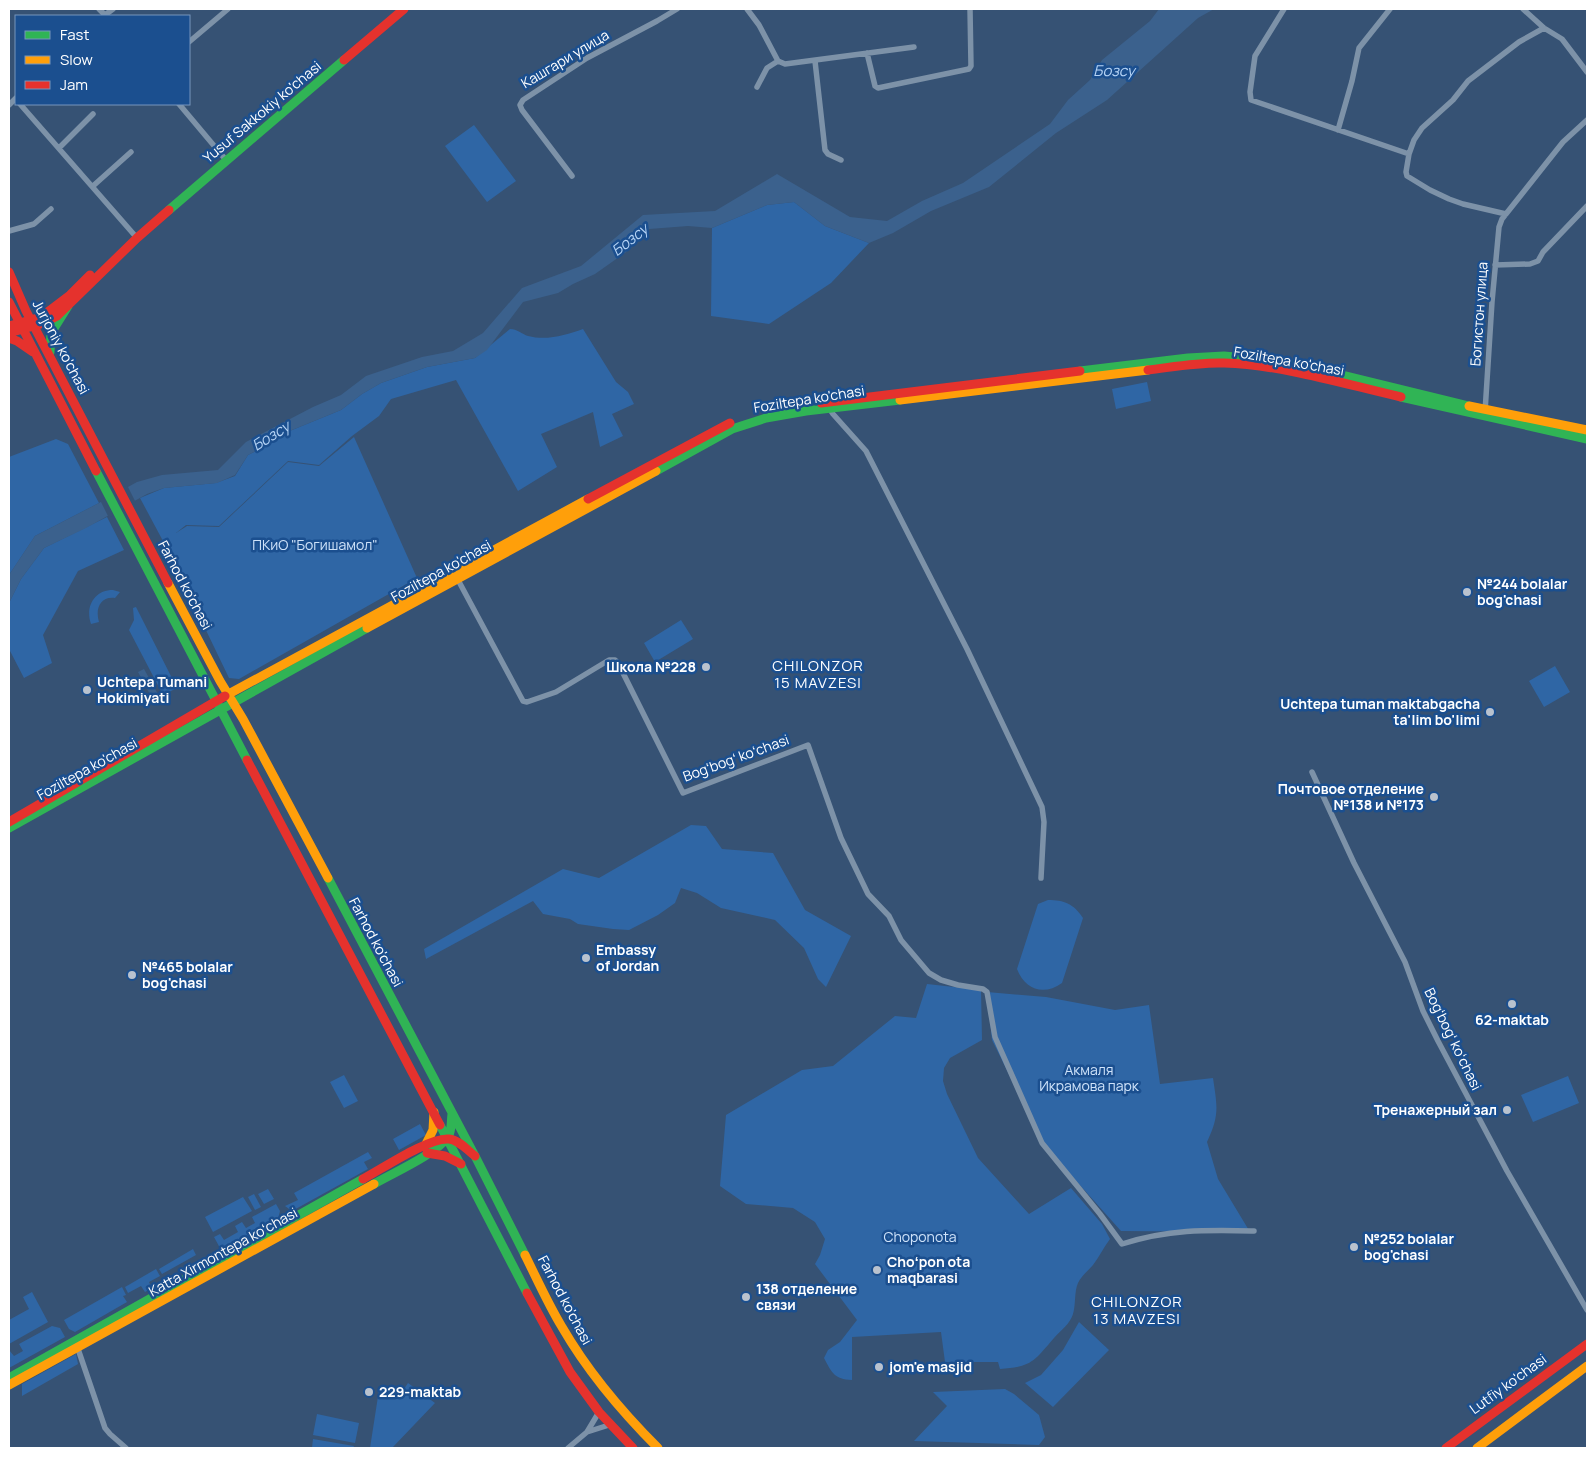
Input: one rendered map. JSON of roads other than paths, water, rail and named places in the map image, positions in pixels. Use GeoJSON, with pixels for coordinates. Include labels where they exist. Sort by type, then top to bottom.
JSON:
{"type":"FeatureCollection","features":[{"type":"Feature","properties":{"kind":"main road","name":"Yusuf Sakkokiy ko'chasi"},"geometry":{"type":"LineString","coordinates":[[9,333],[32,323],[44,323],[57,316],[137,238],[404,9]]}},
{"type":"Feature","properties":{"kind":"main road","name":"Yusuf Sakkokiy ko'chasi"},"geometry":{"type":"LineString","coordinates":[[32,323],[70,295],[106,260],[137,238]]}},
{"type":"Feature","properties":{"kind":"main road","name":"Jurjoniy ko'chasi"},"geometry":{"type":"LineString","coordinates":[[9,272],[32,323],[91,433]]}},
{"type":"Feature","properties":{"kind":"main road","name":"Jurjoniy ko'chasi"},"geometry":{"type":"LineString","coordinates":[[9,305],[37,355]]}},
{"type":"Feature","properties":{"kind":"main road"},"geometry":{"type":"LineString","coordinates":[[50,357],[49,338],[68,306]]}},
{"type":"Feature","properties":{"kind":"main road","name":"Yusuf Sakkokiy ko'chasi"},"geometry":{"type":"LineString","coordinates":[[9,326],[22,326]]}},
{"type":"Feature","properties":{"kind":"main road"},"geometry":{"type":"LineString","coordinates":[[9,338],[37,355]]}},
{"type":"Feature","properties":{"kind":"main road","name":"Farhod ko'chasi"},"geometry":{"type":"LineString","coordinates":[[37,355],[154,584],[448,1138],[553,1343],[599,1412],[633,1448]]}},
{"type":"Feature","properties":{"kind":"main road","name":"Foziltepa ko'chasi"},"geometry":{"type":"LineString","coordinates":[[9,828],[219,706],[228,695],[636,472],[729,424],[765,413],[1225,363],[1257,366],[1333,381],[1396,398],[1587,430]]}},
{"type":"Feature","properties":{"kind":"main road","name":"Foziltepa ko'chasi"},"geometry":{"type":"LineString","coordinates":[[9,822],[219,706],[233,703],[457,578],[732,429],[766,418],[829,405]]}},
{"type":"Feature","properties":{"kind":"main road","name":"Foziltepa ko'chasi"},"geometry":{"type":"LineString","coordinates":[[1485,414],[1587,439]]}},
{"type":"Feature","properties":{"kind":"main road","name":"Farhod ko'chasi"},"geometry":{"type":"LineString","coordinates":[[91,433],[165,578],[475,1156],[574,1346],[617,1406],[658,1448]]}},
{"type":"Feature","properties":{"kind":"main road"},"geometry":{"type":"LineString","coordinates":[[434,1112],[433,1130],[427,1148],[453,1158],[461,1164]]}},
{"type":"Feature","properties":{"kind":"main road"},"geometry":{"type":"LineString","coordinates":[[452,1114],[448,1138],[454,1139],[475,1156]]}},
{"type":"Feature","properties":{"kind":"main road","name":"Katta Xirmontepa koʻchasi"},"geometry":{"type":"LineString","coordinates":[[9,1385],[76,1345],[448,1138]]}},
{"type":"Feature","properties":{"kind":"main road","name":"Lutfiy ko'chasi"},"geometry":{"type":"LineString","coordinates":[[1446,1448],[1587,1344]]}},
{"type":"Feature","properties":{"kind":"main road","name":"Katta Xirmontepa koʻchasi"},"geometry":{"type":"LineString","coordinates":[[9,1378],[76,1345]]}},
{"type":"Feature","properties":{"kind":"main road"},"geometry":{"type":"LineString","coordinates":[[1477,1448],[1587,1366]]}},
{"type":"Feature","properties":{"kind":"street"},"geometry":{"type":"LineString","coordinates":[[190,41],[228,9]]}},
{"type":"Feature","properties":{"kind":"street","name":"Кашгари улица"},"geometry":{"type":"LineString","coordinates":[[572,176],[522,110],[520,105],[522,100],[587,58],[677,9]]}},
{"type":"Feature","properties":{"kind":"street"},"geometry":{"type":"LineString","coordinates":[[747,9],[759,25],[778,61],[785,64],[914,47]]}},
{"type":"Feature","properties":{"kind":"street"},"geometry":{"type":"LineString","coordinates":[[867,53],[875,86],[878,88],[969,69],[971,66],[970,9]]}},
{"type":"Feature","properties":{"kind":"street"},"geometry":{"type":"LineString","coordinates":[[1284,9],[1255,56],[1249,96],[1251,100],[1409,154]]}},
{"type":"Feature","properties":{"kind":"street"},"geometry":{"type":"LineString","coordinates":[[1338,130],[1360,48],[1390,9]]}},
{"type":"Feature","properties":{"kind":"street"},"geometry":{"type":"LineString","coordinates":[[1523,9],[1544,28],[1562,39],[1587,72]]}},
{"type":"Feature","properties":{"kind":"street"},"geometry":{"type":"LineString","coordinates":[[1506,214],[1456,202],[1410,178],[1406,172],[1409,154],[1418,133],[1453,100],[1468,81],[1518,42],[1544,28]]}},
{"type":"Feature","properties":{"kind":"street"},"geometry":{"type":"LineString","coordinates":[[757,87],[767,68],[778,61]]}},
{"type":"Feature","properties":{"kind":"street"},"geometry":{"type":"LineString","coordinates":[[815,61],[825,150],[828,154],[841,160]]}},
{"type":"Feature","properties":{"kind":"street"},"geometry":{"type":"LineString","coordinates":[[21,105],[137,238]]}},
{"type":"Feature","properties":{"kind":"street"},"geometry":{"type":"LineString","coordinates":[[180,105],[226,160]]}},
{"type":"Feature","properties":{"kind":"street"},"geometry":{"type":"LineString","coordinates":[[59,148],[93,114]]}},
{"type":"Feature","properties":{"kind":"street","name":"Богистон улица"},"geometry":{"type":"LineString","coordinates":[[1485,414],[1497,235],[1502,219],[1563,142],[1587,120]]}},
{"type":"Feature","properties":{"kind":"street"},"geometry":{"type":"LineString","coordinates":[[93,186],[131,152]]}},
{"type":"Feature","properties":{"kind":"street"},"geometry":{"type":"LineString","coordinates":[[1495,265],[1530,264],[1538,261],[1543,252],[1587,206]]}},
{"type":"Feature","properties":{"kind":"street"},"geometry":{"type":"LineString","coordinates":[[9,231],[34,224],[51,210]]}},
{"type":"Feature","properties":{"kind":"street"},"geometry":{"type":"LineString","coordinates":[[829,405],[833,414],[866,451],[968,649],[1039,800],[1044,822],[1041,878]]}},
{"type":"Feature","properties":{"kind":"street","name":"Bogʻbogʻ koʻchasi"},"geometry":{"type":"LineString","coordinates":[[457,578],[523,701],[527,702],[556,692],[609,660],[615,660],[683,793],[808,745],[841,838],[868,894],[889,916],[901,940],[929,973],[941,980],[987,992],[995,1037],[1042,1143],[1122,1244],[1147,1236],[1196,1230],[1254,1231]]}},
{"type":"Feature","properties":{"kind":"street","name":"Bogʻbogʻ koʻchasi"},"geometry":{"type":"LineString","coordinates":[[1312,772],[1354,863],[1404,962],[1423,1011],[1438,1042],[1507,1171],[1587,1310]]}},
{"type":"Feature","properties":{"kind":"street"},"geometry":{"type":"LineString","coordinates":[[76,1345],[105,1428],[126,1448]]}},
{"type":"Feature","properties":{"kind":"street"},"geometry":{"type":"LineString","coordinates":[[568,1448],[587,1432],[599,1412]]}},
{"type":"Feature","properties":{"kind":"street"},"geometry":{"type":"LineString","coordinates":[[587,1432],[610,1425]]}},
{"type":"Feature","properties":{"kind":"water","name":"Бозсу"},"geometry":{"type":"Polygon","coordinates":[[[1159,9],[1214,9],[1198,18],[1107,100],[1056,133],[989,187],[931,211],[893,233],[869,243],[825,226],[794,202],[767,205],[712,228],[688,226],[649,229],[629,250],[595,274],[558,293],[523,302],[487,350],[475,358],[427,367],[381,383],[362,394],[341,410],[270,439],[258,450],[248,455],[235,475],[217,483],[164,488],[147,494],[86,528],[44,548],[21,579],[9,603],[9,575],[35,536],[137,482],[162,475],[218,470],[246,442],[313,407],[341,395],[366,376],[422,357],[453,351],[483,333],[522,288],[581,266],[643,215],[715,211],[777,174],[850,217],[887,221],[922,201],[963,183],[1050,124],[1068,100],[1090,80],[1102,60],[1150,21],[1159,9]]]}},
{"type":"Feature","properties":{"kind":"water"},"geometry":{"type":"Polygon","coordinates":[[[144,669],[159,696],[153,700],[138,672],[144,669]]]}},
{"type":"Feature","properties":{"kind":"place","name":"№244 bolalar bog'chasi"},"geometry":{"type":"Point","coordinates":[1467,592]}},
{"type":"Feature","properties":{"kind":"place","name":"Школа №228"},"geometry":{"type":"Point","coordinates":[706,667]}},
{"type":"Feature","properties":{"kind":"place","name":"Uchtepa Tumani Hokimiyati"},"geometry":{"type":"Point","coordinates":[87,690]}},
{"type":"Feature","properties":{"kind":"place","name":"Uchtepa tuman maktabgacha ta'lim bo'limi"},"geometry":{"type":"Point","coordinates":[1490,712]}},
{"type":"Feature","properties":{"kind":"place","name":"Почтовое отделение №138 и №173"},"geometry":{"type":"Point","coordinates":[1434,797]}},
{"type":"Feature","properties":{"kind":"place","name":"Embassy of Jordan"},"geometry":{"type":"Point","coordinates":[586,958]}},
{"type":"Feature","properties":{"kind":"place","name":"№465 bolalar bog'chasi"},"geometry":{"type":"Point","coordinates":[132,975]}},
{"type":"Feature","properties":{"kind":"place","name":"62-maktab"},"geometry":{"type":"Point","coordinates":[1512,1004]}},
{"type":"Feature","properties":{"kind":"place","name":"Тренажерный зал"},"geometry":{"type":"Point","coordinates":[1507,1110]}},
{"type":"Feature","properties":{"kind":"place","name":"№252 bolalar bog'chasi"},"geometry":{"type":"Point","coordinates":[1354,1247]}},
{"type":"Feature","properties":{"kind":"place","name":"Choʻpon ota maqbarasi"},"geometry":{"type":"Point","coordinates":[877,1270]}},
{"type":"Feature","properties":{"kind":"place","name":"138 отделение связи"},"geometry":{"type":"Point","coordinates":[746,1297]}},
{"type":"Feature","properties":{"kind":"place","name":"jom'e masjid"},"geometry":{"type":"Point","coordinates":[879,1367]}},
{"type":"Feature","properties":{"kind":"place","name":"229-maktab"},"geometry":{"type":"Point","coordinates":[369,1392]}},
{"type":"Feature","properties":{"kind":"district","name":"CHILONZOR 15 MAVZESI"},"geometry":{"type":"Point","coordinates":[818,674]}},
{"type":"Feature","properties":{"kind":"district","name":"CHILONZOR 13 MAVZESI"},"geometry":{"type":"Point","coordinates":[1137,1310]}},
{"type":"Feature","properties":{"kind":"park label","name":"ПКиО \"Богишамол\""},"geometry":{"type":"Point","coordinates":[315,545]}},
{"type":"Feature","properties":{"kind":"park label","name":"Акмаля Икрамова парк"},"geometry":{"type":"Point","coordinates":[1089,1078]}},
{"type":"Feature","properties":{"kind":"park label","name":"Choponota"},"geometry":{"type":"Point","coordinates":[920,1237]}}]}
